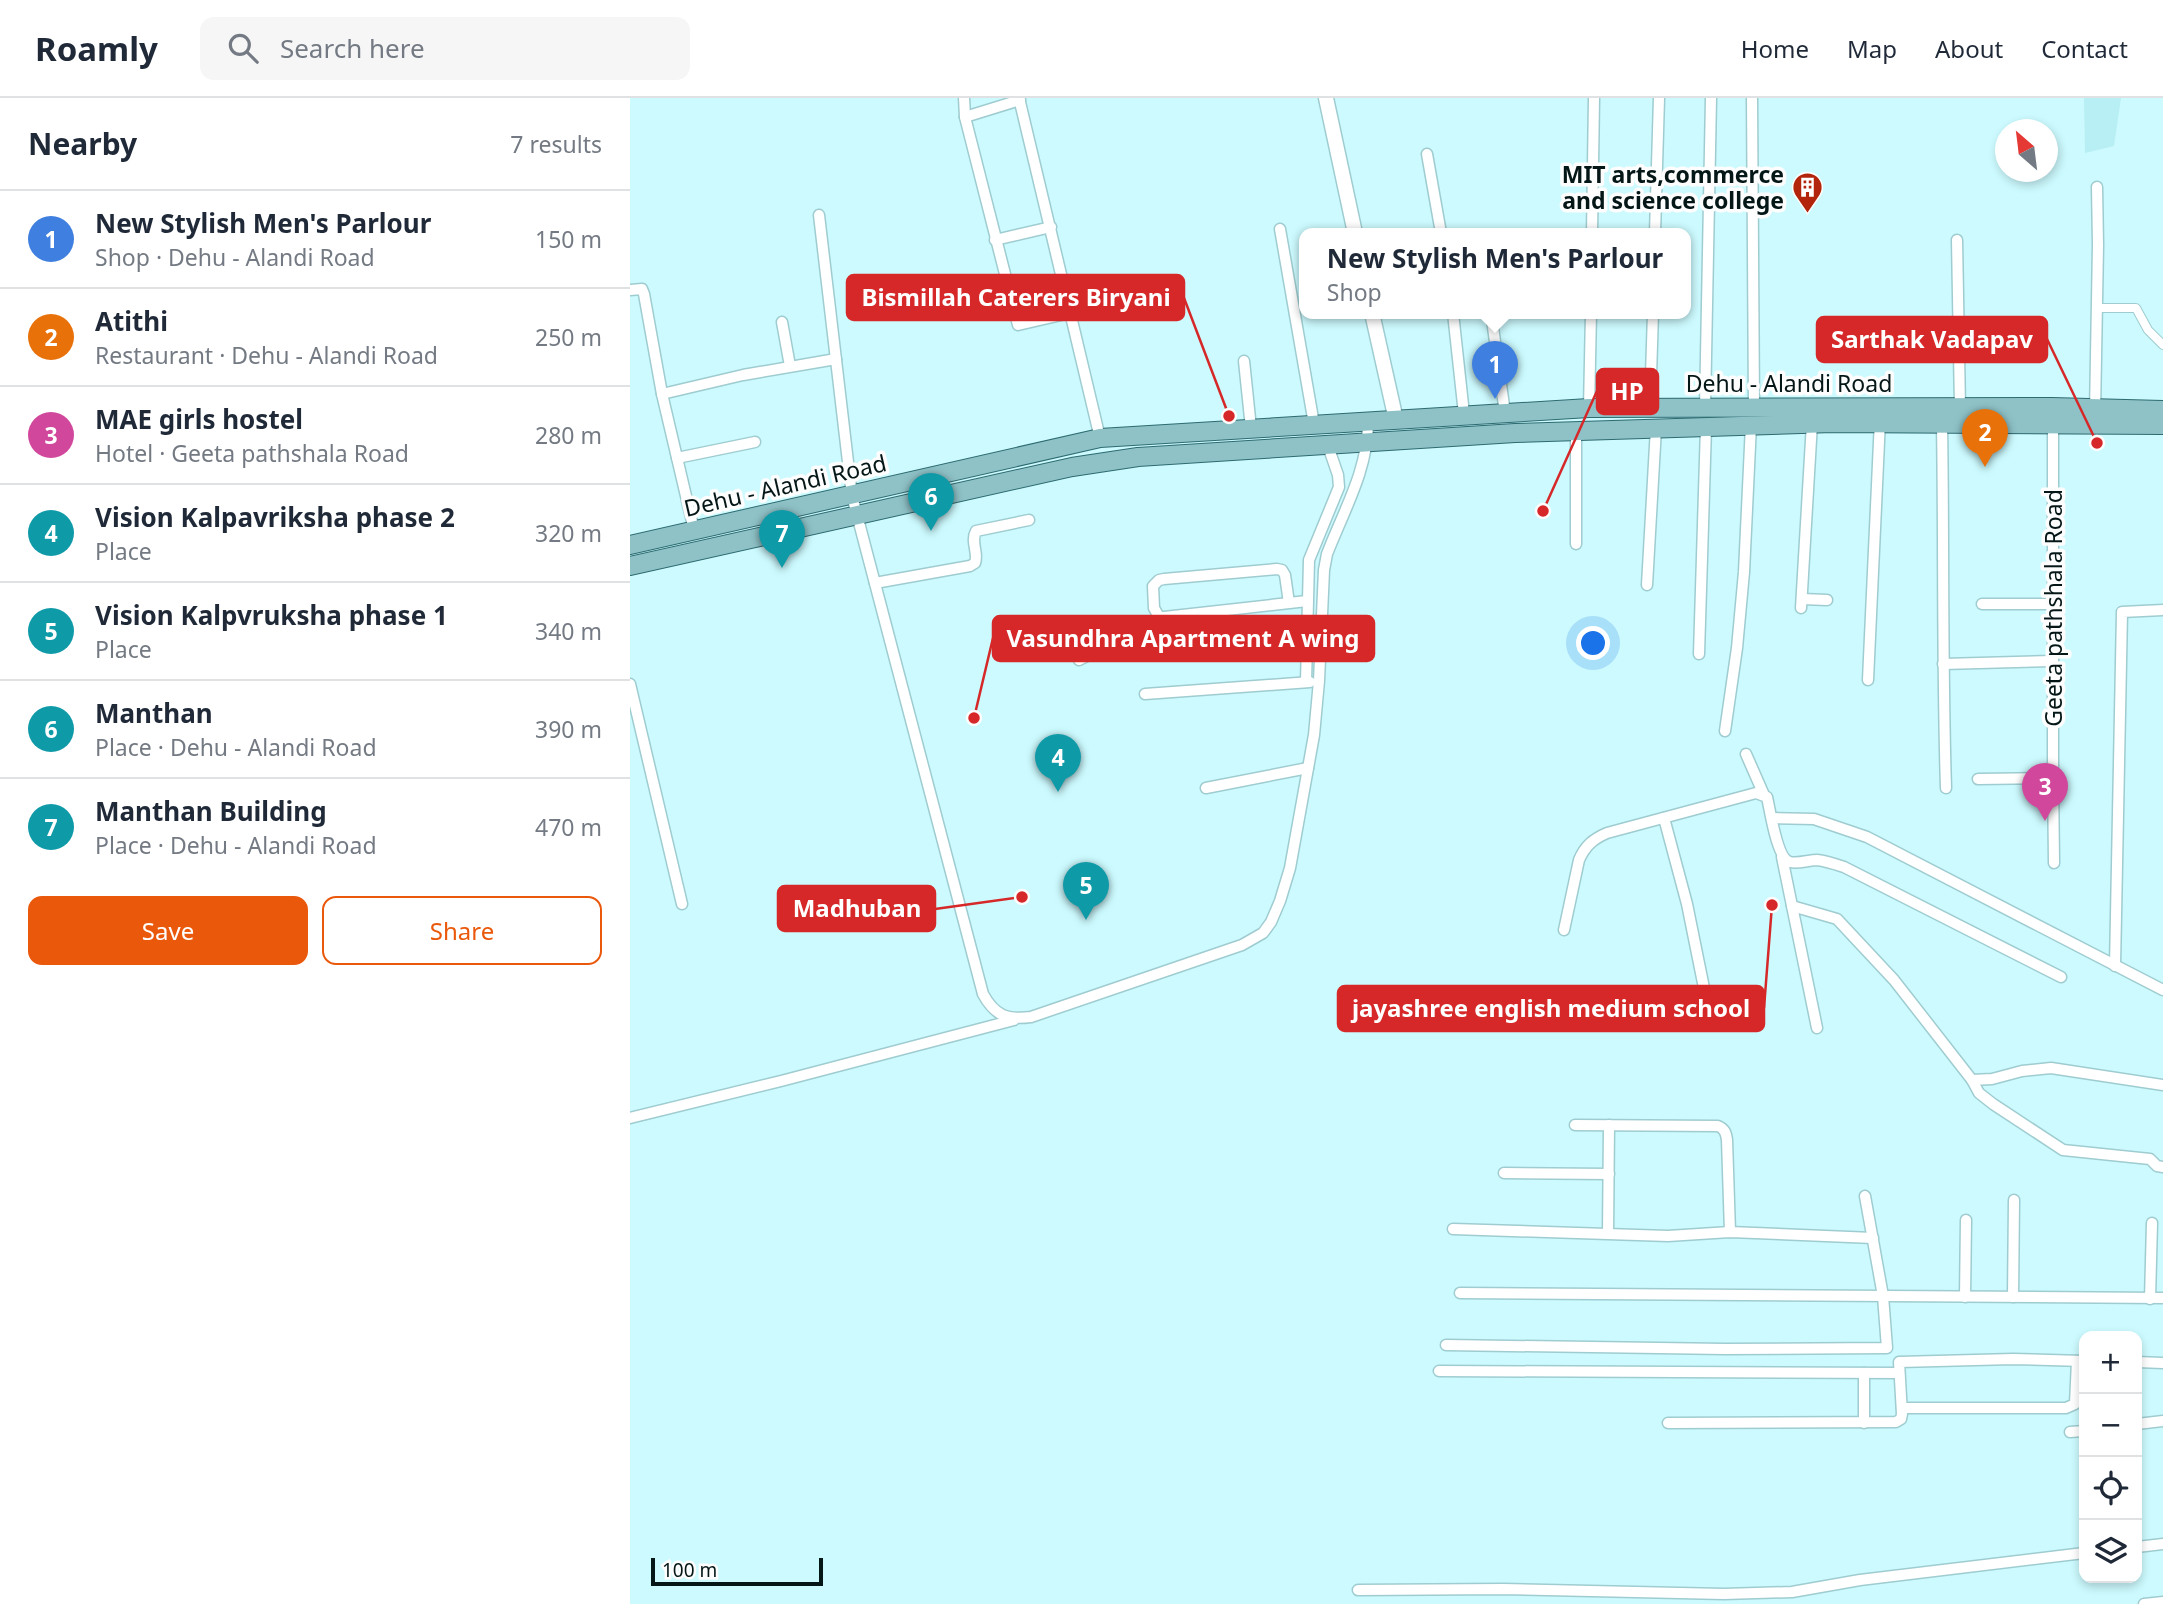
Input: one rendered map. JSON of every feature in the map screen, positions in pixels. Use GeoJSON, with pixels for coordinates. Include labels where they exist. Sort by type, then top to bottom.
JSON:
{"type":"FeatureCollection","features":[{"type":"Feature","properties":{"kind":"main road","name":"Dehu - Alandi Road"},"geometry":{"type":"LineString","coordinates":[[630,545],[1100,438],[1589,408],[1705,408],[1812,424],[1959,408],[2095,417],[2163,425]]}},
{"type":"Feature","properties":{"kind":"main road","name":"Dehu - Alandi Road"},"geometry":{"type":"LineString","coordinates":[[2095,417],[2163,410]]}},
{"type":"Feature","properties":{"kind":"main road","name":"Dehu - Alandi Road"},"geometry":{"type":"LineString","coordinates":[[630,566],[1110,460],[1491,434],[1706,427],[1753,417],[1881,416],[1942,424],[2053,416]]}},
{"type":"Feature","properties":{"kind":"street"},"geometry":{"type":"LineString","coordinates":[[964,98],[965,117],[1018,325],[1070,313]]}},
{"type":"Feature","properties":{"kind":"street"},"geometry":{"type":"LineString","coordinates":[[1326,98],[1354,228]]}},
{"type":"Feature","properties":{"kind":"street"},"geometry":{"type":"LineString","coordinates":[[1592,228],[1594,98]]}},
{"type":"Feature","properties":{"kind":"street"},"geometry":{"type":"LineString","coordinates":[[1655,228],[1659,98]]}},
{"type":"Feature","properties":{"kind":"street"},"geometry":{"type":"LineString","coordinates":[[1705,408],[1712,98]]}},
{"type":"Feature","properties":{"kind":"street"},"geometry":{"type":"LineString","coordinates":[[1725,731],[1744,572],[1753,417],[1752,98]]}},
{"type":"Feature","properties":{"kind":"street"},"geometry":{"type":"LineString","coordinates":[[965,117],[1019,99],[1100,438]]}},
{"type":"Feature","properties":{"kind":"street"},"geometry":{"type":"LineString","coordinates":[[1427,154],[1440,228]]}},
{"type":"Feature","properties":{"kind":"street"},"geometry":{"type":"LineString","coordinates":[[2095,417],[2097,187]]}},
{"type":"Feature","properties":{"kind":"street"},"geometry":{"type":"LineString","coordinates":[[819,215],[856,515],[983,994],[991,1008],[1017,1019]]}},
{"type":"Feature","properties":{"kind":"street"},"geometry":{"type":"LineString","coordinates":[[995,240],[1051,227]]}},
{"type":"Feature","properties":{"kind":"street"},"geometry":{"type":"LineString","coordinates":[[1280,229],[1314,424]]}},
{"type":"Feature","properties":{"kind":"street"},"geometry":{"type":"LineString","coordinates":[[1956,240],[1959,408]]}},
{"type":"Feature","properties":{"kind":"street"},"geometry":{"type":"LineString","coordinates":[[630,290],[642,289],[644,294],[662,394],[694,530]]}},
{"type":"Feature","properties":{"kind":"street"},"geometry":{"type":"LineString","coordinates":[[2097,308],[2136,308],[2148,330],[2163,345]]}},
{"type":"Feature","properties":{"kind":"street"},"geometry":{"type":"LineString","coordinates":[[1373,319],[1396,420]]}},
{"type":"Feature","properties":{"kind":"street"},"geometry":{"type":"LineString","coordinates":[[1454,319],[1464,414]]}},
{"type":"Feature","properties":{"kind":"street"},"geometry":{"type":"LineString","coordinates":[[1492,319],[1505,413]]}},
{"type":"Feature","properties":{"kind":"street"},"geometry":{"type":"LineString","coordinates":[[1589,408],[1591,319]]}},
{"type":"Feature","properties":{"kind":"street"},"geometry":{"type":"LineString","coordinates":[[1650,408],[1653,319]]}},
{"type":"Feature","properties":{"kind":"street"},"geometry":{"type":"LineString","coordinates":[[782,322],[790,366]]}},
{"type":"Feature","properties":{"kind":"street"},"geometry":{"type":"LineString","coordinates":[[662,394],[790,366],[836,359]]}},
{"type":"Feature","properties":{"kind":"street"},"geometry":{"type":"LineString","coordinates":[[1244,361],[1251,428]]}},
{"type":"Feature","properties":{"kind":"street"},"geometry":{"type":"LineString","coordinates":[[1868,680],[1881,416]]}},
{"type":"Feature","properties":{"kind":"street","name":"Geeta pathshala Road"},"geometry":{"type":"LineString","coordinates":[[2053,416],[2053,863]]}},
{"type":"Feature","properties":{"kind":"street"},"geometry":{"type":"LineString","coordinates":[[630,1118],[1031,1017],[1242,946],[1263,933],[1280,901],[1290,868],[1308,768],[1319,681],[1327,554],[1364,463],[1368,422]]}},
{"type":"Feature","properties":{"kind":"street"},"geometry":{"type":"LineString","coordinates":[[1812,424],[1802,603],[1827,600]]}},
{"type":"Feature","properties":{"kind":"street"},"geometry":{"type":"LineString","coordinates":[[1942,424],[1943,664],[1947,788]]}},
{"type":"Feature","properties":{"kind":"street"},"geometry":{"type":"LineString","coordinates":[[1699,654],[1706,427]]}},
{"type":"Feature","properties":{"kind":"street"},"geometry":{"type":"LineString","coordinates":[[1647,585],[1656,428]]}},
{"type":"Feature","properties":{"kind":"street"},"geometry":{"type":"LineString","coordinates":[[1576,431],[1576,544]]}},
{"type":"Feature","properties":{"kind":"street"},"geometry":{"type":"LineString","coordinates":[[677,458],[755,442]]}},
{"type":"Feature","properties":{"kind":"street"},"geometry":{"type":"LineString","coordinates":[[1306,682],[1309,560],[1339,487],[1338,475],[1328,446]]}},
{"type":"Feature","properties":{"kind":"street"},"geometry":{"type":"LineString","coordinates":[[874,583],[975,564],[977,558],[973,539],[976,531],[1029,520]]}},
{"type":"Feature","properties":{"kind":"street"},"geometry":{"type":"LineString","coordinates":[[1289,603],[1285,575],[1282,570],[1277,569],[1164,579],[1153,586],[1154,608],[1159,617],[1164,617],[1307,601]]}},
{"type":"Feature","properties":{"kind":"street"},"geometry":{"type":"LineString","coordinates":[[1982,604],[2053,604]]}},
{"type":"Feature","properties":{"kind":"street"},"geometry":{"type":"LineString","coordinates":[[2115,966],[2122,612],[2163,610]]}},
{"type":"Feature","properties":{"kind":"street"},"geometry":{"type":"LineString","coordinates":[[1079,660],[1091,654],[1307,621]]}},
{"type":"Feature","properties":{"kind":"street"},"geometry":{"type":"LineString","coordinates":[[1943,664],[2053,662]]}},
{"type":"Feature","properties":{"kind":"street"},"geometry":{"type":"LineString","coordinates":[[1145,694],[1319,681]]}},
{"type":"Feature","properties":{"kind":"street"},"geometry":{"type":"LineString","coordinates":[[630,684],[682,904]]}},
{"type":"Feature","properties":{"kind":"street"},"geometry":{"type":"LineString","coordinates":[[1746,754],[1767,797],[1817,1028]]}},
{"type":"Feature","properties":{"kind":"street"},"geometry":{"type":"LineString","coordinates":[[1206,788],[1308,768]]}},
{"type":"Feature","properties":{"kind":"street"},"geometry":{"type":"LineString","coordinates":[[1978,779],[2053,778]]}},
{"type":"Feature","properties":{"kind":"street"},"geometry":{"type":"LineString","coordinates":[[1564,930],[1579,860],[1587,845],[1598,837],[1756,793],[1764,795]]}},
{"type":"Feature","properties":{"kind":"street"},"geometry":{"type":"LineString","coordinates":[[1664,818],[1687,904],[1704,988]]}},
{"type":"Feature","properties":{"kind":"street"},"geometry":{"type":"LineString","coordinates":[[1772,818],[1814,819],[1867,837],[2163,990]]}},
{"type":"Feature","properties":{"kind":"street"},"geometry":{"type":"LineString","coordinates":[[1782,857],[1790,862],[1817,860],[1844,867],[2061,977]]}},
{"type":"Feature","properties":{"kind":"street"},"geometry":{"type":"LineString","coordinates":[[1792,906],[1837,919],[1894,980],[1972,1080],[1979,1093],[1993,1104],[2063,1150],[2150,1159],[2157,1166],[2163,1167]]}},
{"type":"Feature","properties":{"kind":"street"},"geometry":{"type":"LineString","coordinates":[[1972,1080],[2051,1068],[2163,1085]]}},
{"type":"Feature","properties":{"kind":"street"},"geometry":{"type":"LineString","coordinates":[[1575,1125],[1723,1128],[1727,1140],[1730,1232]]}},
{"type":"Feature","properties":{"kind":"street"},"geometry":{"type":"LineString","coordinates":[[1608,1233],[1609,1125]]}},
{"type":"Feature","properties":{"kind":"street"},"geometry":{"type":"LineString","coordinates":[[1504,1173],[1609,1174]]}},
{"type":"Feature","properties":{"kind":"street"},"geometry":{"type":"LineString","coordinates":[[1446,1345],[1725,1349],[1887,1348],[1883,1296],[1865,1196]]}},
{"type":"Feature","properties":{"kind":"street"},"geometry":{"type":"LineString","coordinates":[[2013,1297],[2014,1200]]}},
{"type":"Feature","properties":{"kind":"street"},"geometry":{"type":"LineString","coordinates":[[1965,1297],[1966,1220]]}},
{"type":"Feature","properties":{"kind":"street"},"geometry":{"type":"LineString","coordinates":[[2150,1299],[2152,1223]]}},
{"type":"Feature","properties":{"kind":"street"},"geometry":{"type":"LineString","coordinates":[[1454,1229],[1668,1236],[1730,1232],[1872,1238]]}},
{"type":"Feature","properties":{"kind":"street"},"geometry":{"type":"LineString","coordinates":[[1460,1293],[2163,1298]]}},
{"type":"Feature","properties":{"kind":"street"},"geometry":{"type":"LineString","coordinates":[[1668,1423],[1896,1422],[1901,1419],[1902,1408],[1899,1362],[2012,1359],[2079,1361]]}},
{"type":"Feature","properties":{"kind":"street"},"geometry":{"type":"LineString","coordinates":[[2142,1362],[2163,1363]]}},
{"type":"Feature","properties":{"kind":"street"},"geometry":{"type":"LineString","coordinates":[[1440,1371],[1898,1373]]}},
{"type":"Feature","properties":{"kind":"street"},"geometry":{"type":"LineString","coordinates":[[1864,1373],[1864,1423]]}},
{"type":"Feature","properties":{"kind":"street"},"geometry":{"type":"LineString","coordinates":[[1902,1408],[2066,1408],[2075,1404],[2079,1375]]}},
{"type":"Feature","properties":{"kind":"street"},"geometry":{"type":"LineString","coordinates":[[2142,1423],[2163,1421]]}},
{"type":"Feature","properties":{"kind":"street"},"geometry":{"type":"LineString","coordinates":[[2070,1432],[2079,1431]]}},
{"type":"Feature","properties":{"kind":"street"},"geometry":{"type":"LineString","coordinates":[[2142,1546],[2163,1544]]}},
{"type":"Feature","properties":{"kind":"street"},"geometry":{"type":"LineString","coordinates":[[1358,1590],[1503,1589],[1706,1599],[1792,1592],[1860,1580],[2079,1554]]}},
{"type":"Feature","properties":{"kind":"street"},"geometry":{"type":"LineString","coordinates":[[2144,1604],[2163,1602]]}},
{"type":"Feature","properties":{"kind":"shaded area"},"geometry":{"type":"Polygon","coordinates":[[[2084,98],[2121,98],[2114,146],[2085,153],[2084,98]]]}},
{"type":"Feature","properties":{"kind":"place","name":"MIT arts,commerce and science college"},"geometry":{"type":"Point","coordinates":[1807,214]}},
{"type":"Feature","properties":{"kind":"place","name":"New Stylish Men's Parlour"},"geometry":{"type":"Point","coordinates":[1495,399]}},
{"type":"Feature","properties":{"kind":"place","name":"Bismillah Caterers Biryani"},"geometry":{"type":"Point","coordinates":[1229,416]}},
{"type":"Feature","properties":{"kind":"place","name":"Sarthak Vadapav"},"geometry":{"type":"Point","coordinates":[2097,443]}},
{"type":"Feature","properties":{"kind":"place","name":"Atithi"},"geometry":{"type":"Point","coordinates":[1985,467]}},
{"type":"Feature","properties":{"kind":"place","name":"HP"},"geometry":{"type":"Point","coordinates":[1543,511]}},
{"type":"Feature","properties":{"kind":"place","name":"Manthan"},"geometry":{"type":"Point","coordinates":[931,531]}},
{"type":"Feature","properties":{"kind":"place","name":"Manthan Building"},"geometry":{"type":"Point","coordinates":[782,568]}},
{"type":"Feature","properties":{"kind":"place","name":"Vasundhra Apartment A wing"},"geometry":{"type":"Point","coordinates":[974,718]}},
{"type":"Feature","properties":{"kind":"place","name":"Vision Kalpavriksha phase 2"},"geometry":{"type":"Point","coordinates":[1058,792]}},
{"type":"Feature","properties":{"kind":"place","name":"MAE girls hostel"},"geometry":{"type":"Point","coordinates":[2045,821]}},
{"type":"Feature","properties":{"kind":"place","name":"Madhuban"},"geometry":{"type":"Point","coordinates":[1022,897]}},
{"type":"Feature","properties":{"kind":"place","name":"jayashree english medium school"},"geometry":{"type":"Point","coordinates":[1772,905]}},
{"type":"Feature","properties":{"kind":"place","name":"Vision Kalpvruksha phase 1"},"geometry":{"type":"Point","coordinates":[1086,920]}}]}
